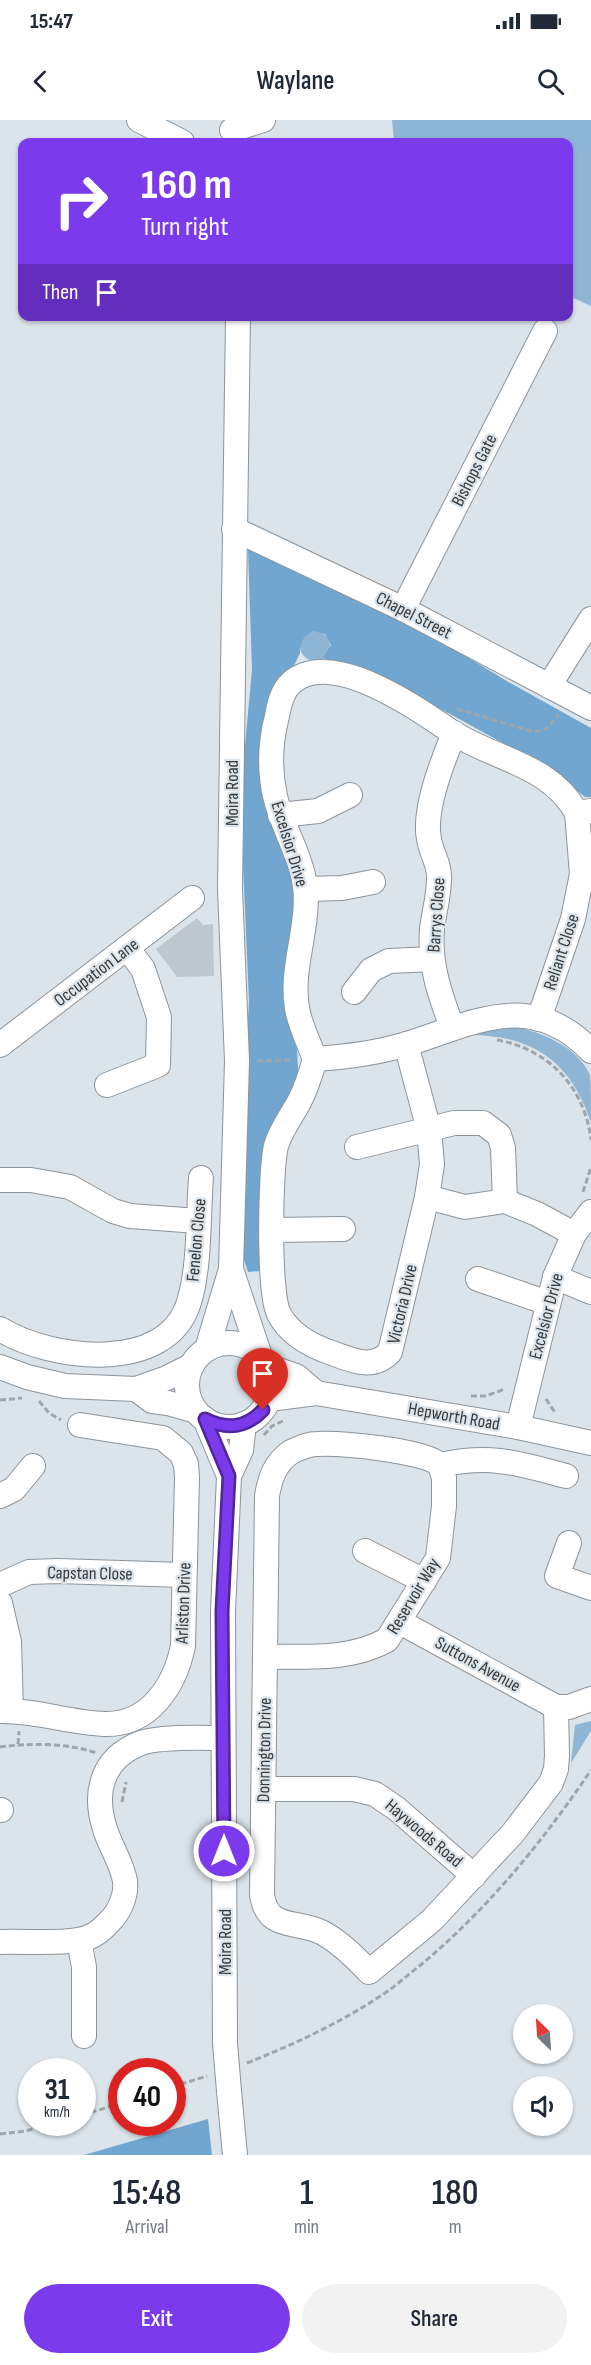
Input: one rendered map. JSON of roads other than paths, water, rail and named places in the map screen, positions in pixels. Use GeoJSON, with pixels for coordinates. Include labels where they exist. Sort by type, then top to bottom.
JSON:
{"type":"FeatureCollection","features":[{"type":"Feature","properties":{"kind":"street"},"geometry":{"type":"LineString","coordinates":[[139,120],[174,138]]}},
{"type":"Feature","properties":{"kind":"street"},"geometry":{"type":"LineString","coordinates":[[232,131],[263,120]]}},
{"type":"Feature","properties":{"kind":"street","name":"Moira Road"},"geometry":{"type":"LineString","coordinates":[[207,1349],[231,1269],[237,1061],[230,889],[238,321]]}},
{"type":"Feature","properties":{"kind":"street","name":"Bishops Gate"},"geometry":{"type":"LineString","coordinates":[[404,609],[545,330]]}},
{"type":"Feature","properties":{"kind":"street","name":"Chapel Street"},"geometry":{"type":"LineString","coordinates":[[234,529],[404,609],[591,708]]}},
{"type":"Feature","properties":{"kind":"street"},"geometry":{"type":"LineString","coordinates":[[559,691],[591,619]]}},
{"type":"Feature","properties":{"kind":"street","name":"Excelsior Drive"},"geometry":{"type":"LineString","coordinates":[[315,1059],[297,1007],[296,987],[306,889],[297,855],[280,815],[270,753],[281,698],[289,684],[298,678],[325,671],[344,675],[382,690],[433,718],[454,733],[547,779],[584,812]]}},
{"type":"Feature","properties":{"kind":"street","name":"Barrys Close"},"geometry":{"type":"LineString","coordinates":[[452,1028],[440,995],[432,959],[432,930],[440,878],[428,829],[434,788],[454,733]]}},
{"type":"Feature","properties":{"kind":"street"},"geometry":{"type":"LineString","coordinates":[[280,815],[318,811],[350,795]]}},
{"type":"Feature","properties":{"kind":"street","name":"Reliant Close"},"geometry":{"type":"LineString","coordinates":[[539,1019],[573,919],[582,874],[584,812]]}},
{"type":"Feature","properties":{"kind":"street"},"geometry":{"type":"LineString","coordinates":[[306,889],[342,888],[373,882]]}},
{"type":"Feature","properties":{"kind":"street","name":"Occupation Lane"},"geometry":{"type":"LineString","coordinates":[[0,1045],[192,898]]}},
{"type":"Feature","properties":{"kind":"street"},"geometry":{"type":"LineString","coordinates":[[106,1085],[158,1065],[159,1017],[143,969],[128,949]]}},
{"type":"Feature","properties":{"kind":"street"},"geometry":{"type":"LineString","coordinates":[[354,992],[371,970],[389,961],[432,959]]}},
{"type":"Feature","properties":{"kind":"street"},"geometry":{"type":"LineString","coordinates":[[315,1059],[378,1052],[501,1015],[539,1019],[566,1029],[591,1051]]}},
{"type":"Feature","properties":{"kind":"street","name":"Victoria Drive"},"geometry":{"type":"LineString","coordinates":[[315,1059],[299,1101],[276,1145],[272,1165],[274,1287],[278,1312],[296,1335],[312,1346],[361,1364],[375,1362],[390,1352],[427,1197],[432,1164],[429,1130],[405,1044]]}},
{"type":"Feature","properties":{"kind":"street"},"geometry":{"type":"LineString","coordinates":[[357,1147],[454,1123],[483,1123],[499,1135],[503,1148],[505,1201]]}},
{"type":"Feature","properties":{"kind":"street","name":"Fenelon Close"},"geometry":{"type":"LineString","coordinates":[[0,1329],[24,1340],[85,1354],[129,1352],[143,1349],[154,1343],[180,1319],[189,1303],[195,1274],[201,1178]]}},
{"type":"Feature","properties":{"kind":"street"},"geometry":{"type":"LineString","coordinates":[[0,1182],[31,1180],[70,1187],[113,1211],[130,1216],[198,1221]]}},
{"type":"Feature","properties":{"kind":"street"},"geometry":{"type":"LineString","coordinates":[[427,1197],[465,1207],[505,1201],[537,1214],[574,1234]]}},
{"type":"Feature","properties":{"kind":"street","name":"Excelsior Drive"},"geometry":{"type":"LineString","coordinates":[[518,1427],[555,1277],[574,1234],[591,1212]]}},
{"type":"Feature","properties":{"kind":"street"},"geometry":{"type":"LineString","coordinates":[[272,1230],[344,1229]]}},
{"type":"Feature","properties":{"kind":"street","name":"Moira Road"},"geometry":{"type":"LineString","coordinates":[[231,1269],[263,1361]]}},
{"type":"Feature","properties":{"kind":"street"},"geometry":{"type":"LineString","coordinates":[[555,1277],[591,1292]]}},
{"type":"Feature","properties":{"kind":"street"},"geometry":{"type":"LineString","coordinates":[[478,1279],[548,1303]]}},
{"type":"Feature","properties":{"kind":"street"},"geometry":{"type":"LineString","coordinates":[[136,1389],[152,1401],[168,1403],[224,1426],[253,1431],[259,1414],[269,1399],[270,1376],[263,1361],[251,1349],[229,1343],[207,1349],[198,1356],[191,1366],[188,1391],[190,1401],[200,1415]]}},
{"type":"Feature","properties":{"kind":"street","name":"Hepworth Road"},"geometry":{"type":"LineString","coordinates":[[263,1361],[296,1376],[316,1393]]}},
{"type":"Feature","properties":{"kind":"street"},"geometry":{"type":"LineString","coordinates":[[0,1367],[27,1377],[65,1386],[136,1389],[167,1378],[191,1366]]}},
{"type":"Feature","properties":{"kind":"street","name":"Hepworth Road"},"geometry":{"type":"LineString","coordinates":[[269,1399],[316,1393],[518,1427],[591,1443]]}},
{"type":"Feature","properties":{"kind":"street","name":"Moira Road"},"geometry":{"type":"LineString","coordinates":[[200,1415],[229,1476]]}},
{"type":"Feature","properties":{"kind":"street","name":"Arliston Drive"},"geometry":{"type":"LineString","coordinates":[[0,1603],[9,1642],[5,1711],[107,1724],[130,1719],[153,1705],[169,1686],[183,1646],[186,1464],[181,1453],[163,1438],[80,1425]]}},
{"type":"Feature","properties":{"kind":"street","name":"Moira Road"},"geometry":{"type":"LineString","coordinates":[[235,2155],[225,2043],[222,1611],[229,1476],[240,1450],[253,1431]]}},
{"type":"Feature","properties":{"kind":"street","name":"Donnington Drive"},"geometry":{"type":"LineString","coordinates":[[556,1707],[557,1756],[556,1769],[551,1783],[513,1833],[432,1920],[369,1972],[339,1942],[322,1932],[281,1922],[271,1917],[266,1910],[262,1895],[267,1496],[271,1475],[281,1460],[296,1450],[315,1444],[408,1453],[434,1460],[440,1465],[484,1459],[511,1461],[566,1476]]}},
{"type":"Feature","properties":{"kind":"street","name":"Reservoir Way"},"geometry":{"type":"LineString","coordinates":[[265,1657],[349,1655],[387,1640],[438,1558],[442,1539],[444,1478],[440,1465]]}},
{"type":"Feature","properties":{"kind":"street"},"geometry":{"type":"LineString","coordinates":[[0,1496],[14,1489],[33,1466]]}},
{"type":"Feature","properties":{"kind":"street"},"geometry":{"type":"LineString","coordinates":[[569,1543],[556,1576],[591,1588]]}},
{"type":"Feature","properties":{"kind":"street"},"geometry":{"type":"LineString","coordinates":[[365,1551],[424,1581]]}},
{"type":"Feature","properties":{"kind":"street","name":"Capstan Close"},"geometry":{"type":"LineString","coordinates":[[0,1585],[29,1572],[184,1575]]}},
{"type":"Feature","properties":{"kind":"street","name":"Suttons Avenue"},"geometry":{"type":"LineString","coordinates":[[400,1622],[556,1707]]}},
{"type":"Feature","properties":{"kind":"street"},"geometry":{"type":"LineString","coordinates":[[556,1707],[569,1707],[591,1700]]}},
{"type":"Feature","properties":{"kind":"street"},"geometry":{"type":"LineString","coordinates":[[0,1941],[79,1940],[105,1928],[116,1915],[123,1897],[125,1881],[105,1830],[99,1805],[103,1778],[111,1762],[125,1751],[143,1743],[223,1737]]}},
{"type":"Feature","properties":{"kind":"street","name":"Haywoods Road"},"geometry":{"type":"LineString","coordinates":[[264,1789],[354,1789],[375,1794],[398,1809],[474,1876]]}},
{"type":"Feature","properties":{"kind":"street"},"geometry":{"type":"LineString","coordinates":[[79,1940],[84,1967],[84,2036]]}}]}
